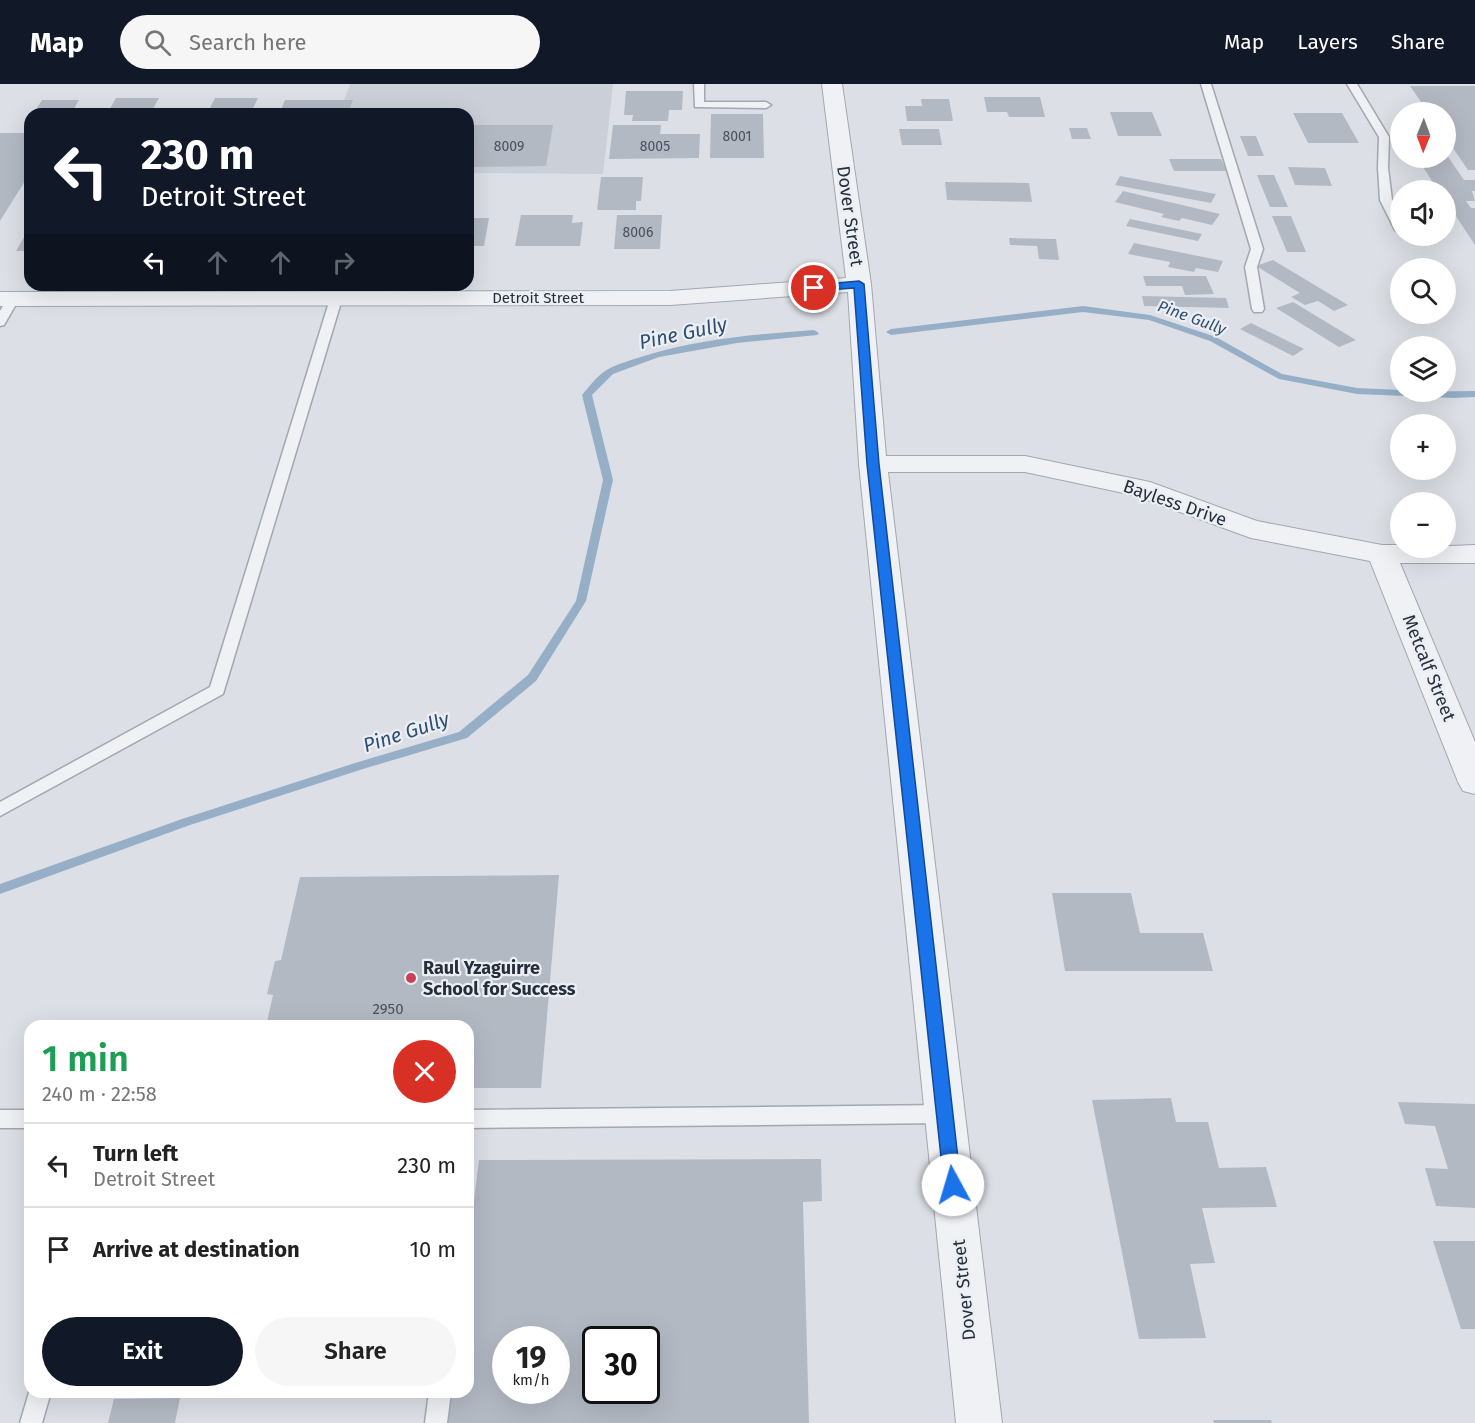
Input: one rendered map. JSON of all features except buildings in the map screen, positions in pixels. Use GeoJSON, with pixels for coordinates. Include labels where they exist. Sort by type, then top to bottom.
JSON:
{"type":"FeatureCollection","features":[{"type":"Feature","properties":{"kind":"street","name":"Dover Street"},"geometry":{"type":"LineString","coordinates":[[832,84],[859,284],[873,464],[979,1423]]}},
{"type":"Feature","properties":{"kind":"street","name":"Detroit Street"},"geometry":{"type":"LineString","coordinates":[[7,299],[670,298],[859,284]]}},
{"type":"Feature","properties":{"kind":"street","name":"Bayless Drive"},"geometry":{"type":"LineString","coordinates":[[873,464],[1025,464],[1140,488],[1251,529],[1382,554],[1475,554]]}},
{"type":"Feature","properties":{"kind":"street","name":"Metcalf Street"},"geometry":{"type":"LineString","coordinates":[[1382,554],[1475,782]]}},
{"type":"Feature","properties":{"kind":"lane"},"geometry":{"type":"LineString","coordinates":[[699,84],[699,105],[766,105]]}},
{"type":"Feature","properties":{"kind":"lane"},"geometry":{"type":"LineString","coordinates":[[1206,84],[1257,249],[1251,267],[1258,309]]}},
{"type":"Feature","properties":{"kind":"lane"},"geometry":{"type":"LineString","coordinates":[[1352,84],[1384,137],[1383,168],[1386,200],[1390,208]]}},
{"type":"Feature","properties":{"kind":"lane"},"geometry":{"type":"LineString","coordinates":[[0,322],[7,299]]}},
{"type":"Feature","properties":{"kind":"lane"},"geometry":{"type":"LineString","coordinates":[[0,810],[217,690],[336,299]]}},
{"type":"Feature","properties":{"kind":"lane"},"geometry":{"type":"LineString","coordinates":[[474,1119],[945,1114]]}},
{"type":"Feature","properties":{"kind":"lane"},"geometry":{"type":"LineString","coordinates":[[0,1119],[24,1119]]}},
{"type":"Feature","properties":{"kind":"lane"},"geometry":{"type":"LineString","coordinates":[[31,1423],[38,1398]]}},
{"type":"Feature","properties":{"kind":"lane"},"geometry":{"type":"LineString","coordinates":[[436,1423],[439,1398]]}},
{"type":"Feature","properties":{"kind":"shaded area"},"geometry":{"type":"Polygon","coordinates":[[[350,84],[613,84],[603,174],[474,173],[474,108],[341,108],[350,84]]]}},
{"type":"Feature","properties":{"kind":"waterway","name":"Pine Gully"},"geometry":{"type":"LineString","coordinates":[[891,332],[1083,309],[1150,318],[1213,339],[1279,376],[1357,391],[1475,394]]}},
{"type":"Feature","properties":{"kind":"waterway","name":"Pine Gully"},"geometry":{"type":"LineString","coordinates":[[0,889],[186,822],[463,735],[532,678],[581,601],[608,480],[587,395],[610,372],[656,355],[737,340],[814,333]]}},
{"type":"Feature","properties":{"kind":"place","name":"Raul Yzaguirre School for Success"},"geometry":{"type":"Point","coordinates":[411,978]}},
{"type":"Feature","properties":{"kind":"route"},"geometry":{"type":"LineString","coordinates":[[814,288],[859,284],[859,310],[873,464],[953,1185]]}}]}
